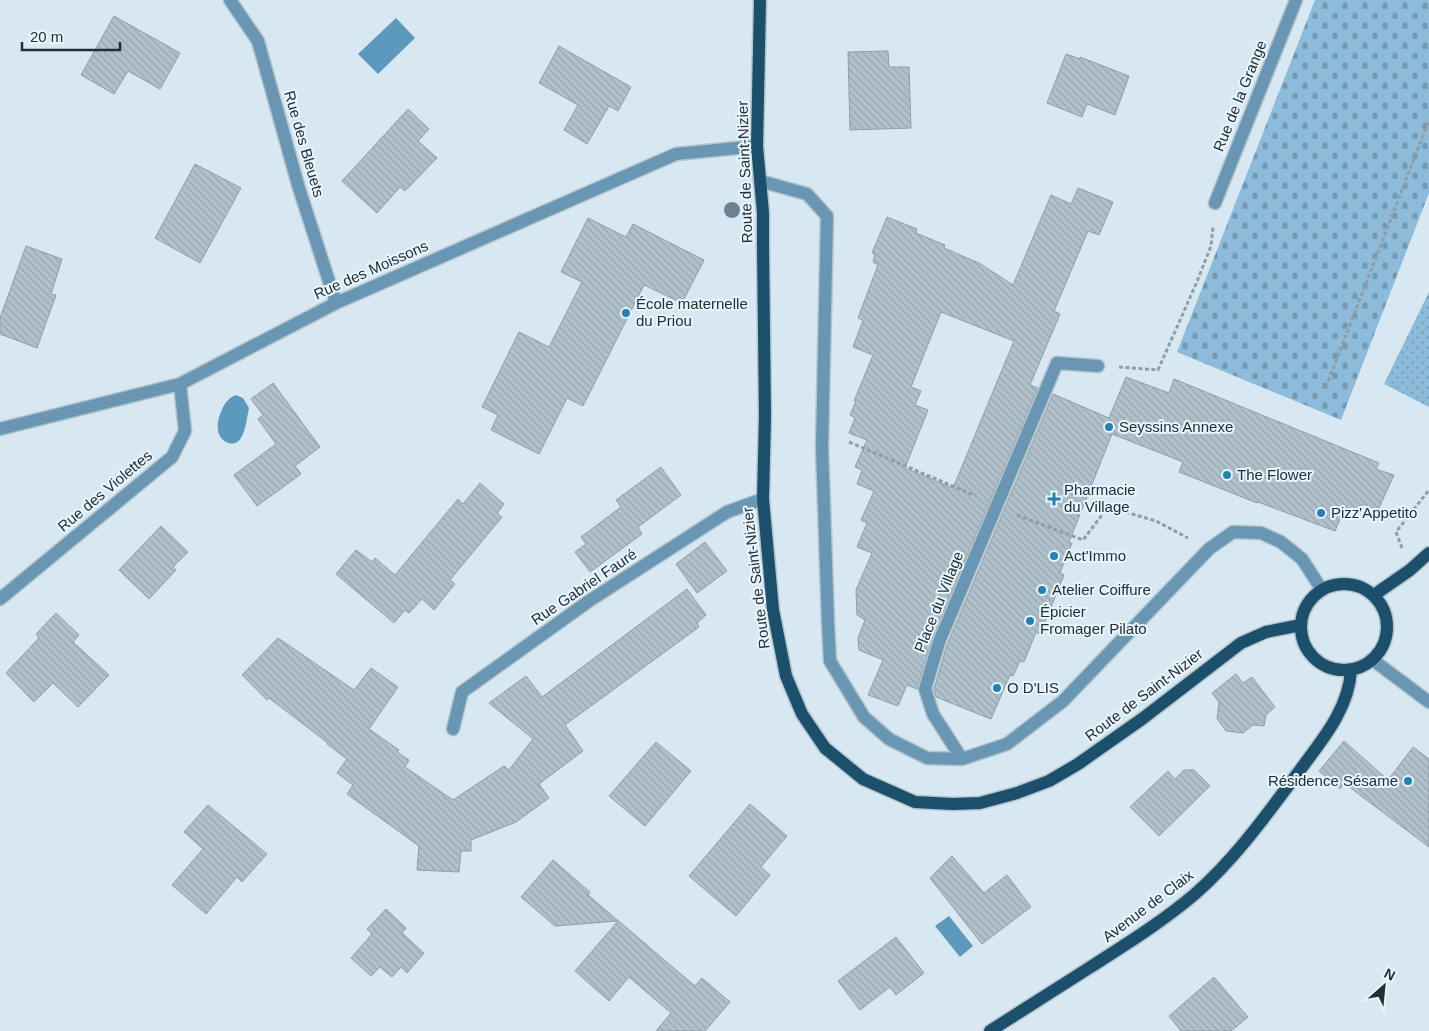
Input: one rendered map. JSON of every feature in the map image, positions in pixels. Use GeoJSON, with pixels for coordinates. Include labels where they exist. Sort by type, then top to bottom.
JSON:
{"type":"FeatureCollection","features":[{"type":"Feature","properties":{"kind":"main road","name":"Route de Saint-Nizier"},"geometry":{"type":"LineString","coordinates":[[760,0],[757,146],[763,214],[766,416],[763,498],[773,610],[786,676],[802,714],[824,748],[862,779],[915,802],[980,803],[1017,793],[1049,781],[1078,764],[1142,719],[1241,642],[1266,632],[1301,625]]}},
{"type":"Feature","properties":{"kind":"main road"},"geometry":{"type":"LineString","coordinates":[[1374,595],[1410,570],[1429,553]]}},
{"type":"Feature","properties":{"kind":"main road"},"geometry":{"type":"LineString","coordinates":[[1339,584],[1358,586],[1374,595],[1383,606],[1387,620],[1387,635],[1382,649],[1373,660],[1363,667],[1351,670],[1338,670],[1326,667],[1315,660],[1307,650],[1302,638],[1301,625],[1304,611],[1311,599],[1322,590],[1339,584]]}},
{"type":"Feature","properties":{"kind":"main road","name":"Avenue de Claix"},"geometry":{"type":"LineString","coordinates":[[990,1031],[1135,939],[1195,894],[1243,846],[1315,749],[1336,718],[1350,684],[1351,670]]}},
{"type":"Feature","properties":{"kind":"street","name":"Rue des Bleuets"},"geometry":{"type":"LineString","coordinates":[[230,0],[258,41],[298,185],[336,303]]}},
{"type":"Feature","properties":{"kind":"street","name":"Rue de la Grange"},"geometry":{"type":"LineString","coordinates":[[1215,203],[1296,0]]}},
{"type":"Feature","properties":{"kind":"street","name":"Rue des Moissons"},"geometry":{"type":"LineString","coordinates":[[0,429],[180,384],[336,303],[676,154],[757,146]]}},
{"type":"Feature","properties":{"kind":"street"},"geometry":{"type":"LineString","coordinates":[[760,181],[807,194],[827,216],[822,447],[830,661],[864,718],[889,740],[927,758],[962,759],[1006,744],[1063,701],[1209,548],[1233,532],[1261,533],[1281,542],[1302,559],[1322,590]]}},
{"type":"Feature","properties":{"kind":"street","name":"Place du Village"},"geometry":{"type":"LineString","coordinates":[[962,759],[933,714],[925,689],[938,642],[1057,363],[1098,366]]}},
{"type":"Feature","properties":{"kind":"street","name":"Rue des Violettes"},"geometry":{"type":"LineString","coordinates":[[0,599],[172,457],[185,432],[180,384]]}},
{"type":"Feature","properties":{"kind":"street","name":"Rue Gabriel Fauré"},"geometry":{"type":"LineString","coordinates":[[453,729],[462,692],[589,601],[718,517],[763,498]]}},
{"type":"Feature","properties":{"kind":"street"},"geometry":{"type":"LineString","coordinates":[[1373,660],[1429,702]]}},
{"type":"Feature","properties":{"kind":"path"},"geometry":{"type":"LineString","coordinates":[[1326,387],[1429,120]]}},
{"type":"Feature","properties":{"kind":"path"},"geometry":{"type":"LineString","coordinates":[[1098,366],[1158,370],[1211,246]]}},
{"type":"Feature","properties":{"kind":"path"},"geometry":{"type":"LineString","coordinates":[[849,442],[996,506],[1083,540],[1108,507],[1156,521],[1209,548]]}},
{"type":"Feature","properties":{"kind":"path"},"geometry":{"type":"LineString","coordinates":[[1410,570],[1396,532],[1429,490]]}},
{"type":"Feature","properties":{"kind":"green space"},"geometry":{"type":"Polygon","coordinates":[[[1315,0],[1429,0],[1429,193],[1341,420],[1177,352],[1315,0]]]}},
{"type":"Feature","properties":{"kind":"green space"},"geometry":{"type":"Polygon","coordinates":[[[1429,292],[1429,407],[1384,384],[1429,292]]]}},
{"type":"Feature","properties":{"kind":"shaded area"},"geometry":{"type":"Polygon","coordinates":[[[396,18],[415,38],[378,74],[358,54],[396,18]]]}},
{"type":"Feature","properties":{"kind":"shaded area"},"geometry":{"type":"Polygon","coordinates":[[[236,395],[243,398],[249,408],[243,435],[238,441],[231,444],[221,438],[218,426],[222,410],[228,400],[236,395]]]}},
{"type":"Feature","properties":{"kind":"shaded area"},"geometry":{"type":"Polygon","coordinates":[[[949,916],[973,946],[960,957],[935,926],[949,916]]]}},
{"type":"Feature","properties":{"kind":"building"},"geometry":{"type":"Polygon","coordinates":[[[114,16],[180,53],[160,89],[128,71],[114,94],[81,75],[114,16]]]}},
{"type":"Feature","properties":{"kind":"building"},"geometry":{"type":"Polygon","coordinates":[[[559,46],[631,87],[618,111],[609,106],[587,144],[564,130],[578,105],[539,83],[559,46]]]}},
{"type":"Feature","properties":{"kind":"building"},"geometry":{"type":"Polygon","coordinates":[[[888,51],[889,67],[909,67],[911,128],[850,130],[848,52],[888,51]]]}},
{"type":"Feature","properties":{"kind":"building"},"geometry":{"type":"Polygon","coordinates":[[[1066,54],[1080,59],[1080,57],[1129,76],[1115,115],[1087,104],[1082,117],[1047,103],[1066,54]]]}},
{"type":"Feature","properties":{"kind":"building"},"geometry":{"type":"Polygon","coordinates":[[[408,109],[429,129],[418,141],[437,158],[405,191],[400,187],[377,213],[342,181],[408,109]]]}},
{"type":"Feature","properties":{"kind":"building"},"geometry":{"type":"Polygon","coordinates":[[[195,164],[241,188],[200,263],[155,238],[195,164]]]}},
{"type":"Feature","properties":{"kind":"building"},"geometry":{"type":"Polygon","coordinates":[[[1078,188],[1113,202],[1099,235],[1088,231],[1054,311],[1060,314],[1030,385],[1038,388],[932,639],[917,689],[907,685],[898,706],[868,695],[883,660],[859,650],[858,638],[865,620],[857,615],[856,590],[872,553],[857,547],[867,523],[861,520],[874,491],[857,484],[862,470],[855,467],[867,440],[849,433],[855,418],[850,415],[856,401],[854,401],[873,355],[853,347],[863,320],[858,318],[878,265],[873,262],[875,254],[872,253],[887,217],[917,229],[916,233],[945,245],[944,248],[979,263],[1013,285],[1051,195],[1071,204],[1078,188]],[[941,312],[911,387],[921,391],[915,405],[928,410],[905,468],[953,488],[1014,341],[941,312]]]}},
{"type":"Feature","properties":{"kind":"building"},"geometry":{"type":"Polygon","coordinates":[[[588,218],[626,237],[633,224],[704,260],[682,303],[644,285],[583,406],[567,398],[539,454],[491,430],[498,415],[482,407],[519,332],[549,347],[582,282],[561,272],[588,218]]]}},
{"type":"Feature","properties":{"kind":"building"},"geometry":{"type":"Polygon","coordinates":[[[26,246],[62,259],[51,294],[56,295],[37,348],[0,334],[0,318],[26,246]]]}},
{"type":"Feature","properties":{"kind":"building"},"geometry":{"type":"Polygon","coordinates":[[[1126,377],[1169,393],[1174,379],[1379,463],[1376,469],[1394,475],[1378,510],[1363,504],[1358,514],[1344,510],[1335,531],[1179,472],[1183,462],[1112,434],[1069,542],[1072,543],[1060,573],[1064,575],[1040,634],[1036,632],[1024,662],[1020,661],[1013,676],[1010,675],[991,719],[936,697],[934,689],[947,645],[1053,394],[1109,418],[1126,377]]]}},
{"type":"Feature","properties":{"kind":"building"},"geometry":{"type":"Polygon","coordinates":[[[273,383],[320,447],[295,466],[301,474],[257,506],[234,475],[276,444],[258,419],[263,415],[251,399],[273,383]]]}},
{"type":"Feature","properties":{"kind":"building"},"geometry":{"type":"Polygon","coordinates":[[[661,467],[681,495],[638,527],[642,534],[590,572],[575,552],[586,544],[581,537],[621,507],[616,500],[661,467]]]}},
{"type":"Feature","properties":{"kind":"building"},"geometry":{"type":"Polygon","coordinates":[[[480,483],[504,504],[497,514],[502,517],[450,580],[455,584],[434,610],[422,599],[409,613],[405,610],[394,623],[336,574],[356,550],[372,562],[375,558],[395,575],[458,499],[463,504],[480,483]]]}},
{"type":"Feature","properties":{"kind":"building"},"geometry":{"type":"Polygon","coordinates":[[[161,526],[188,552],[173,567],[176,570],[149,599],[119,570],[161,526]]]}},
{"type":"Feature","properties":{"kind":"building"},"geometry":{"type":"Polygon","coordinates":[[[705,542],[727,571],[697,593],[676,564],[705,542]]]}},
{"type":"Feature","properties":{"kind":"building"},"geometry":{"type":"Polygon","coordinates":[[[687,589],[706,615],[697,623],[699,627],[565,725],[583,751],[539,784],[549,798],[516,822],[471,840],[471,851],[461,851],[459,872],[417,870],[419,846],[347,794],[353,785],[337,773],[347,759],[269,698],[267,700],[242,675],[278,638],[354,690],[371,668],[398,687],[369,729],[399,750],[397,752],[409,760],[405,767],[453,800],[504,766],[509,770],[533,739],[489,703],[526,676],[542,697],[687,589]]]}},
{"type":"Feature","properties":{"kind":"building"},"geometry":{"type":"Polygon","coordinates":[[[56,613],[79,635],[73,642],[109,675],[78,707],[53,683],[34,702],[6,673],[39,638],[36,634],[56,613]]]}},
{"type":"Feature","properties":{"kind":"building"},"geometry":{"type":"Polygon","coordinates":[[[1236,674],[1243,683],[1252,677],[1275,707],[1266,715],[1264,726],[1253,725],[1243,733],[1226,731],[1217,719],[1219,702],[1212,693],[1236,674]]]}},
{"type":"Feature","properties":{"kind":"building","name":"Résidence Sésame"},"geometry":{"type":"Polygon","coordinates":[[[1344,741],[1388,780],[1413,747],[1429,759],[1429,847],[1344,783],[1340,789],[1319,771],[1344,741]]]}},
{"type":"Feature","properties":{"kind":"building"},"geometry":{"type":"Polygon","coordinates":[[[656,742],[691,771],[645,826],[609,796],[656,742]]]}},
{"type":"Feature","properties":{"kind":"building"},"geometry":{"type":"Polygon","coordinates":[[[1184,770],[1194,770],[1210,786],[1159,836],[1130,807],[1168,771],[1175,779],[1184,770]]]}},
{"type":"Feature","properties":{"kind":"building"},"geometry":{"type":"Polygon","coordinates":[[[750,804],[787,836],[761,867],[770,875],[736,916],[689,876],[750,804]]]}},
{"type":"Feature","properties":{"kind":"building"},"geometry":{"type":"Polygon","coordinates":[[[208,805],[267,854],[242,882],[237,877],[206,914],[172,885],[203,849],[184,832],[208,805]]]}},
{"type":"Feature","properties":{"kind":"building"},"geometry":{"type":"Polygon","coordinates":[[[952,856],[984,893],[1007,875],[1031,907],[982,944],[930,878],[952,856]]]}},
{"type":"Feature","properties":{"kind":"building"},"geometry":{"type":"Polygon","coordinates":[[[553,860],[590,892],[588,895],[695,986],[702,978],[730,1002],[705,1031],[656,1031],[671,1013],[629,977],[609,1001],[575,971],[618,921],[555,926],[521,897],[553,860]]]}},
{"type":"Feature","properties":{"kind":"building"},"geometry":{"type":"Polygon","coordinates":[[[386,909],[406,928],[402,933],[424,953],[407,973],[401,967],[392,977],[380,967],[371,976],[351,958],[372,934],[367,929],[386,909]]]}},
{"type":"Feature","properties":{"kind":"building"},"geometry":{"type":"Polygon","coordinates":[[[896,937],[924,973],[896,995],[890,987],[860,1010],[838,981],[896,937]]]}},
{"type":"Feature","properties":{"kind":"building"},"geometry":{"type":"Polygon","coordinates":[[[1214,977],[1248,1017],[1231,1031],[1181,1031],[1169,1016],[1214,977]]]}},
{"type":"Feature","properties":{"kind":"place","name":"École maternelle du Priou"},"geometry":{"type":"Point","coordinates":[626,313]}},
{"type":"Feature","properties":{"kind":"place","name":"Seyssins Annexe"},"geometry":{"type":"Point","coordinates":[1109,427]}},
{"type":"Feature","properties":{"kind":"place","name":"The Flower"},"geometry":{"type":"Point","coordinates":[1227,475]}},
{"type":"Feature","properties":{"kind":"place","name":"Pharmacie du Village"},"geometry":{"type":"Point","coordinates":[1054,499]}},
{"type":"Feature","properties":{"kind":"place","name":"Pizz'Appetito"},"geometry":{"type":"Point","coordinates":[1321,513]}},
{"type":"Feature","properties":{"kind":"place","name":"Act'Immo"},"geometry":{"type":"Point","coordinates":[1054,556]}},
{"type":"Feature","properties":{"kind":"place","name":"Atelier Coiffure"},"geometry":{"type":"Point","coordinates":[1042,590]}},
{"type":"Feature","properties":{"kind":"place","name":"Épicier Fromager Pilato"},"geometry":{"type":"Point","coordinates":[1030,621]}},
{"type":"Feature","properties":{"kind":"place","name":"O D'LIS"},"geometry":{"type":"Point","coordinates":[997,688]}},
{"type":"Feature","properties":{"kind":"place","name":"Résidence Sésame"},"geometry":{"type":"Point","coordinates":[1408,781]}}]}
